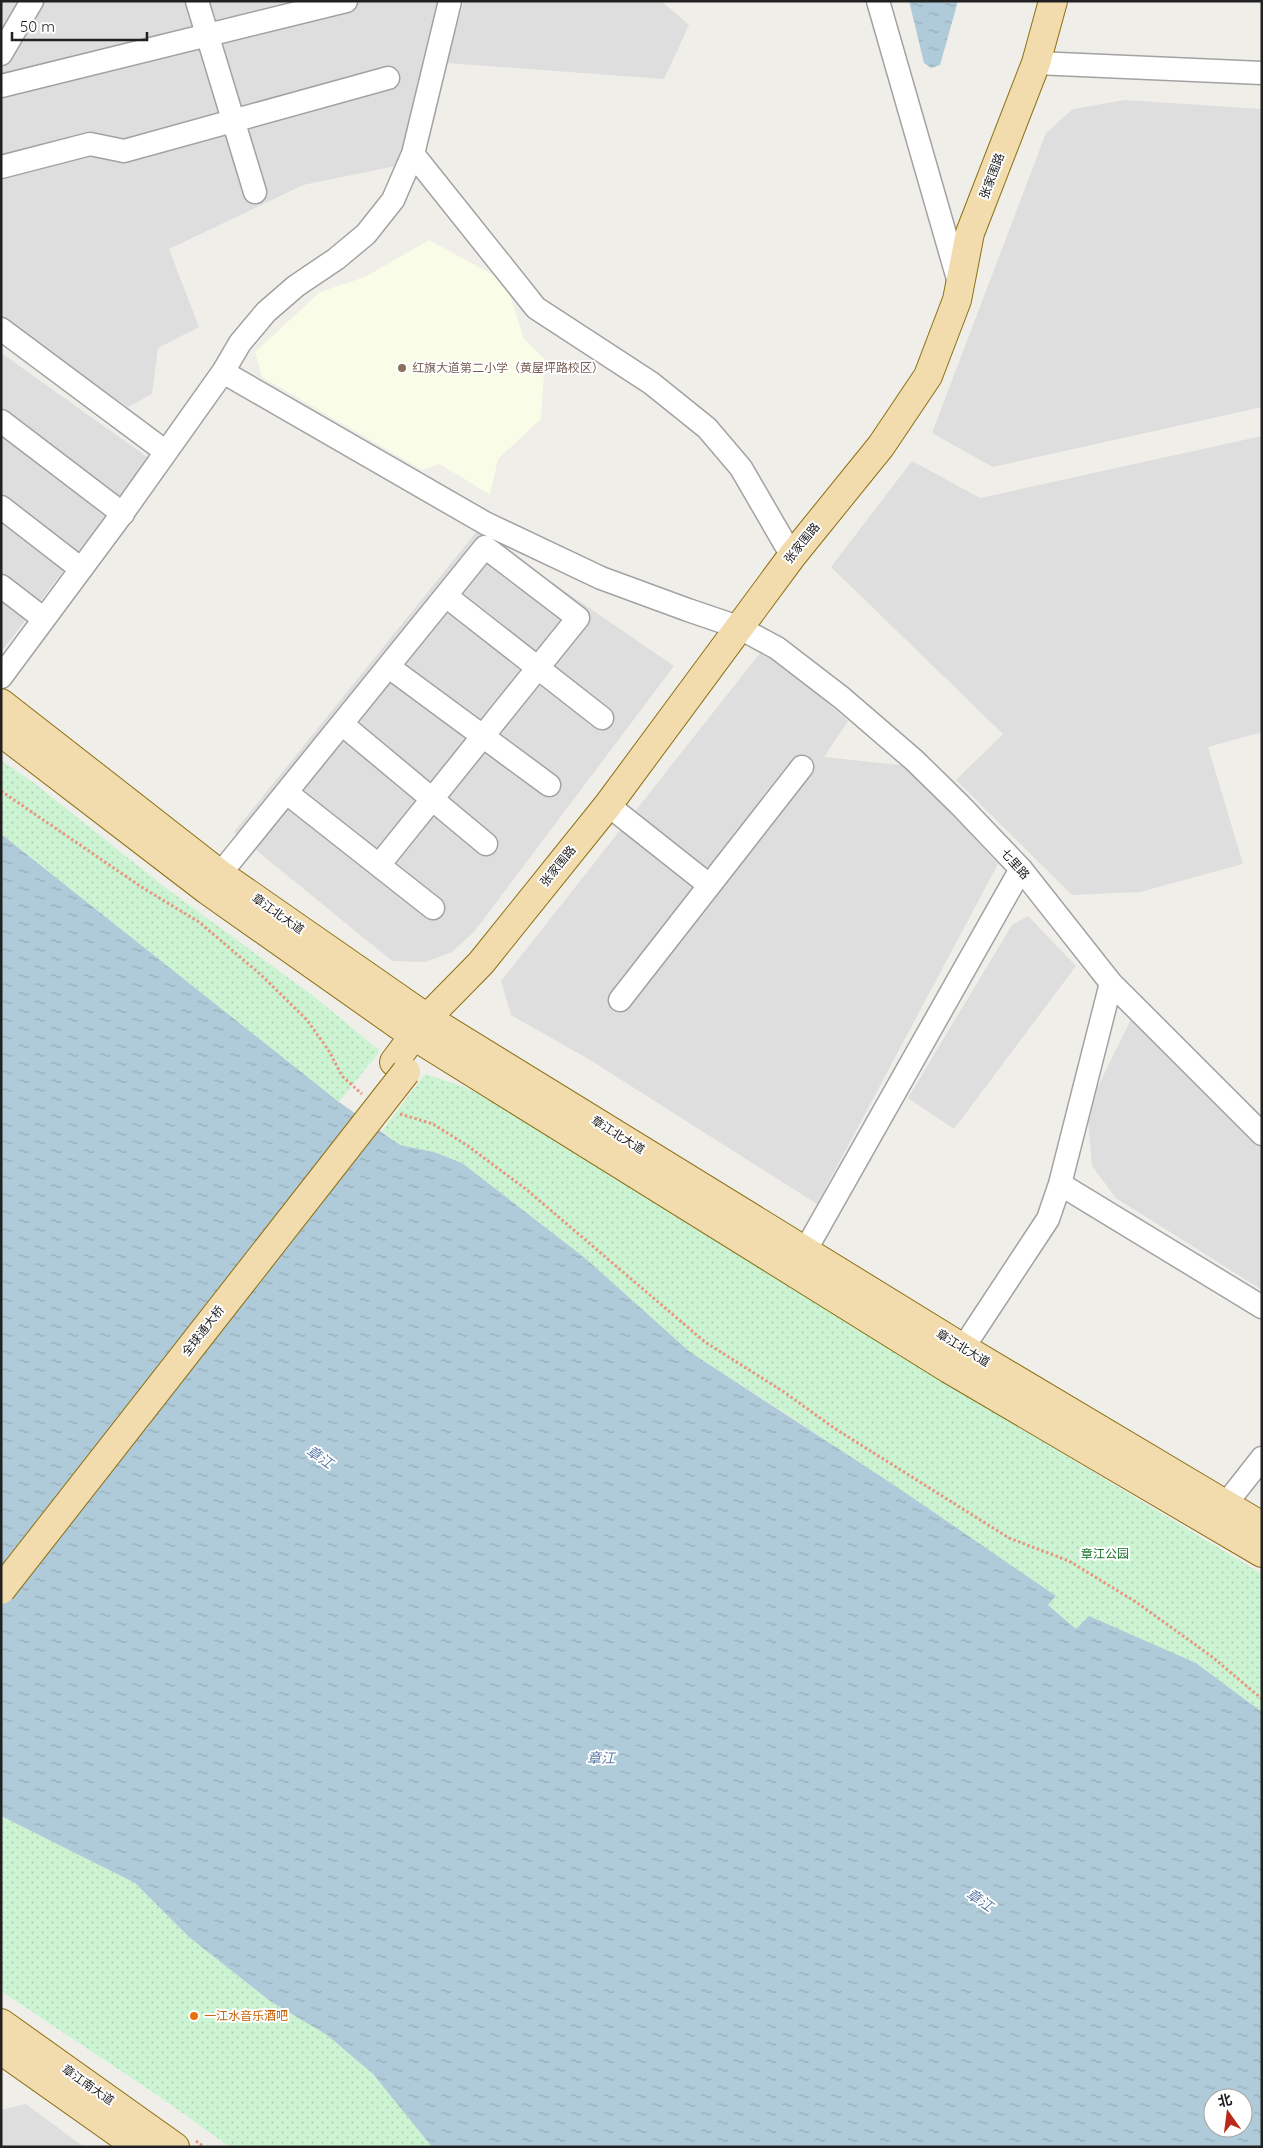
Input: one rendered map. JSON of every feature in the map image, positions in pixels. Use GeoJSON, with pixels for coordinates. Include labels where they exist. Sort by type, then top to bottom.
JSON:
{"type":"FeatureCollection","features":[{"type":"Feature","properties":{"kind":"main road","name":"张家围路"},"geometry":{"type":"LineString","coordinates":[[400,1067],[608,805],[738,627],[792,556],[881,446],[928,376],[957,300],[970,233],[1036,63],[1053,1]]}},
{"type":"Feature","properties":{"kind":"main road","name":"章江北大道"},"geometry":{"type":"LineString","coordinates":[[1,703],[220,874],[428,1031],[804,1251],[1225,1506],[1262,1526]]}},
{"type":"Feature","properties":{"kind":"main road","name":"章江北大道"},"geometry":{"type":"LineString","coordinates":[[1,732],[207,890],[949,1368],[1262,1552]]}},
{"type":"Feature","properties":{"kind":"main road","name":"全球通大桥"},"geometry":{"type":"LineString","coordinates":[[1,1559],[400,1067]]}},
{"type":"Feature","properties":{"kind":"main road","name":"全球通大桥"},"geometry":{"type":"LineString","coordinates":[[1,1590],[400,1067]]}},
{"type":"Feature","properties":{"kind":"main road","name":"章江南大道"},"geometry":{"type":"LineString","coordinates":[[1,2023],[175,2147]]}},
{"type":"Feature","properties":{"kind":"main road","name":"章江南大道"},"geometry":{"type":"LineString","coordinates":[[1,2050],[138,2147]]}},
{"type":"Feature","properties":{"kind":"street"},"geometry":{"type":"LineString","coordinates":[[1,54],[32,1]]}},
{"type":"Feature","properties":{"kind":"street"},"geometry":{"type":"LineString","coordinates":[[197,1],[255,192]]}},
{"type":"Feature","properties":{"kind":"street"},"geometry":{"type":"LineString","coordinates":[[1,86],[346,1]]}},
{"type":"Feature","properties":{"kind":"street"},"geometry":{"type":"LineString","coordinates":[[1,677],[123,514],[223,372],[240,342],[266,312],[296,286],[336,260],[366,234],[393,200],[413,154],[450,1]]}},
{"type":"Feature","properties":{"kind":"street"},"geometry":{"type":"LineString","coordinates":[[878,1],[960,286]]}},
{"type":"Feature","properties":{"kind":"street"},"geometry":{"type":"LineString","coordinates":[[1036,63],[1262,73]]}},
{"type":"Feature","properties":{"kind":"street"},"geometry":{"type":"LineString","coordinates":[[1,167],[90,144],[124,152],[388,78]]}},
{"type":"Feature","properties":{"kind":"street"},"geometry":{"type":"LineString","coordinates":[[413,154],[536,308],[651,383],[707,428],[741,468],[792,556]]}},
{"type":"Feature","properties":{"kind":"street"},"geometry":{"type":"LineString","coordinates":[[3,334],[166,452]]}},
{"type":"Feature","properties":{"kind":"street","name":"七里路"},"geometry":{"type":"LineString","coordinates":[[223,372],[485,522],[601,578],[738,627],[777,648],[842,698],[914,760],[960,805],[1021,870],[1111,983],[1262,1134]]}},
{"type":"Feature","properties":{"kind":"street"},"geometry":{"type":"LineString","coordinates":[[1,420],[123,514]]}},
{"type":"Feature","properties":{"kind":"street"},"geometry":{"type":"LineString","coordinates":[[1,507],[81,569]]}},
{"type":"Feature","properties":{"kind":"street"},"geometry":{"type":"LineString","coordinates":[[220,874],[485,547],[578,618],[379,865]]}},
{"type":"Feature","properties":{"kind":"street"},"geometry":{"type":"LineString","coordinates":[[1,586],[44,619]]}},
{"type":"Feature","properties":{"kind":"street"},"geometry":{"type":"LineString","coordinates":[[446,596],[602,718]]}},
{"type":"Feature","properties":{"kind":"street"},"geometry":{"type":"LineString","coordinates":[[389,667],[549,785]]}},
{"type":"Feature","properties":{"kind":"street"},"geometry":{"type":"LineString","coordinates":[[342,724],[486,844]]}},
{"type":"Feature","properties":{"kind":"street"},"geometry":{"type":"LineString","coordinates":[[620,1000],[802,767]]}},
{"type":"Feature","properties":{"kind":"street"},"geometry":{"type":"LineString","coordinates":[[287,793],[433,908]]}},
{"type":"Feature","properties":{"kind":"street"},"geometry":{"type":"LineString","coordinates":[[608,805],[709,885]]}},
{"type":"Feature","properties":{"kind":"street"},"geometry":{"type":"LineString","coordinates":[[804,1251],[1021,870]]}},
{"type":"Feature","properties":{"kind":"street"},"geometry":{"type":"LineString","coordinates":[[963,1348],[1048,1219],[1060,1184],[1111,983]]}},
{"type":"Feature","properties":{"kind":"street"},"geometry":{"type":"LineString","coordinates":[[1060,1184],[1262,1307]]}},
{"type":"Feature","properties":{"kind":"street"},"geometry":{"type":"LineString","coordinates":[[1225,1506],[1262,1458]]}},
{"type":"Feature","properties":{"kind":"path"},"geometry":{"type":"LineString","coordinates":[[1,791],[143,888],[199,922],[260,974],[307,1020],[329,1051],[342,1076],[366,1097]]}},
{"type":"Feature","properties":{"kind":"path"},"geometry":{"type":"LineString","coordinates":[[391,1110],[433,1124],[527,1190],[705,1342],[784,1392],[834,1428],[1009,1538],[1069,1561],[1136,1602],[1211,1656],[1262,1700]]}},
{"type":"Feature","properties":{"kind":"shaded area"},"geometry":{"type":"Polygon","coordinates":[[[1,1],[441,1],[401,165],[303,185],[169,249],[199,327],[158,348],[152,394],[128,407],[1,319],[1,1]]]}},
{"type":"Feature","properties":{"kind":"shaded area"},"geometry":{"type":"Polygon","coordinates":[[[464,1],[661,1],[689,25],[664,79],[446,63],[464,1]]]}},
{"type":"Feature","properties":{"kind":"shaded area"},"geometry":{"type":"Polygon","coordinates":[[[1125,100],[1262,109],[1262,407],[993,467],[932,433],[1046,133],[1073,109],[1125,100]]]}},
{"type":"Feature","properties":{"kind":"shaded area","name":"红旗大道第二小学（黄屋坪路校区）"},"geometry":{"type":"Polygon","coordinates":[[[429,240],[506,282],[524,339],[545,359],[541,419],[498,459],[490,495],[440,464],[422,470],[262,377],[255,352],[320,292],[365,277],[429,240]]]}},
{"type":"Feature","properties":{"kind":"shaded area"},"geometry":{"type":"Polygon","coordinates":[[[1,353],[150,459],[1,652],[1,353]]]}},
{"type":"Feature","properties":{"kind":"shaded area"},"geometry":{"type":"Polygon","coordinates":[[[1262,436],[1262,732],[1208,747],[1243,864],[1140,892],[1072,895],[956,780],[1003,734],[831,567],[912,461],[980,498],[1262,436]]]}},
{"type":"Feature","properties":{"kind":"shaded area"},"geometry":{"type":"Polygon","coordinates":[[[477,531],[674,666],[474,932],[452,952],[425,962],[392,961],[234,832],[477,531]]]}},
{"type":"Feature","properties":{"kind":"shaded area"},"geometry":{"type":"Polygon","coordinates":[[[764,648],[848,721],[824,757],[909,766],[998,864],[817,1204],[590,1060],[511,1015],[501,981],[764,648]]]}},
{"type":"Feature","properties":{"kind":"shaded area"},"geometry":{"type":"Polygon","coordinates":[[[1028,916],[1076,966],[954,1129],[908,1098],[1012,925],[1028,916]]]}},
{"type":"Feature","properties":{"kind":"shaded area"},"geometry":{"type":"Polygon","coordinates":[[[1133,1015],[1262,1143],[1262,1290],[1116,1198],[1092,1166],[1087,1109],[1133,1015]]]}},
{"type":"Feature","properties":{"kind":"shaded area"},"geometry":{"type":"Polygon","coordinates":[[[26,2104],[84,2147],[1,2147],[1,2110],[26,2104]]]}},
{"type":"Feature","properties":{"kind":"green space"},"geometry":{"type":"Polygon","coordinates":[[[1,760],[34,783],[166,888],[316,998],[380,1051],[339,1102],[1,834],[1,760]]]}},
{"type":"Feature","properties":{"kind":"green space","name":"章江公园"},"geometry":{"type":"Polygon","coordinates":[[[425,1074],[462,1086],[509,1109],[619,1180],[929,1373],[1262,1574],[1262,1712],[1196,1663],[1076,1629],[1048,1605],[1056,1596],[788,1415],[690,1352],[585,1258],[462,1163],[434,1152],[400,1145],[382,1131],[425,1074]]]}},
{"type":"Feature","properties":{"kind":"green space"},"geometry":{"type":"Polygon","coordinates":[[[1,1816],[135,1883],[189,1937],[270,2001],[327,2035],[373,2074],[432,2147],[230,2147],[157,2095],[1,1991],[1,1816]]]}},
{"type":"Feature","properties":{"kind":"water"},"geometry":{"type":"Polygon","coordinates":[[[909,1],[958,1],[940,65],[931,68],[924,63],[909,1]]]}},
{"type":"Feature","properties":{"kind":"water","name":"章江"},"geometry":{"type":"Polygon","coordinates":[[[1,834],[339,1102],[400,1145],[434,1152],[462,1163],[585,1258],[690,1352],[897,1487],[1056,1596],[1048,1605],[1076,1629],[1089,1616],[1196,1663],[1262,1712],[1262,2147],[432,2147],[373,2074],[327,2035],[270,2001],[189,1937],[135,1883],[1,1816],[1,834]]]}},
{"type":"Feature","properties":{"kind":"place","name":"红旗大道第二小学（黄屋坪路校区）"},"geometry":{"type":"Point","coordinates":[402,368]}},
{"type":"Feature","properties":{"kind":"place","name":"一江水音乐酒吧"},"geometry":{"type":"Point","coordinates":[194,2016]}}]}
